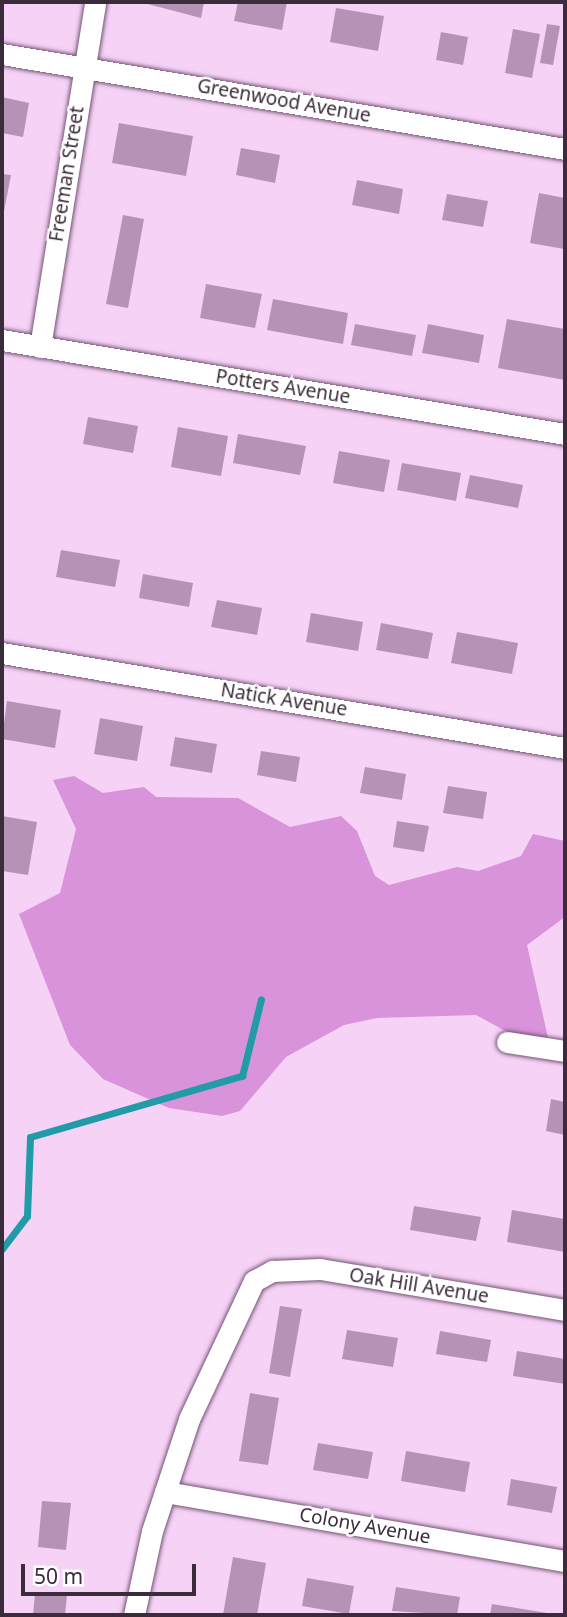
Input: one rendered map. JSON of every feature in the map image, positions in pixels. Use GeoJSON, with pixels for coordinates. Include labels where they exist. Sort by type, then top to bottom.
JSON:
{"type":"FeatureCollection","features":[{"type":"Feature","properties":{"kind":"street","name":"Freeman Street"},"geometry":{"type":"LineString","coordinates":[[40,347],[95,2]]}},
{"type":"Feature","properties":{"kind":"street","name":"Greenwood Avenue"},"geometry":{"type":"LineString","coordinates":[[2,54],[565,149]]}},
{"type":"Feature","properties":{"kind":"street","name":"Potters Avenue"},"geometry":{"type":"LineString","coordinates":[[2,340],[565,434]]}},
{"type":"Feature","properties":{"kind":"street","name":"Natick Avenue"},"geometry":{"type":"LineString","coordinates":[[2,653],[565,748]]}},
{"type":"Feature","properties":{"kind":"street"},"geometry":{"type":"LineString","coordinates":[[506,1042],[565,1051]]}},
{"type":"Feature","properties":{"kind":"street","name":"Oak Hill Avenue"},"geometry":{"type":"LineString","coordinates":[[165,1492],[225,1336],[254,1281],[272,1271],[320,1269],[565,1310]]}},
{"type":"Feature","properties":{"kind":"street"},"geometry":{"type":"LineString","coordinates":[[134,1615],[165,1492]]}},
{"type":"Feature","properties":{"kind":"street","name":"Colony Avenue"},"geometry":{"type":"LineString","coordinates":[[165,1492],[565,1561]]}},
{"type":"Feature","properties":{"kind":"shaded area"},"geometry":{"type":"Polygon","coordinates":[[[74,776],[103,793],[144,787],[156,797],[238,798],[290,827],[341,816],[357,831],[375,876],[389,885],[457,867],[478,871],[521,856],[533,834],[565,841],[565,917],[527,945],[549,1042],[518,1038],[476,1015],[377,1018],[344,1025],[286,1057],[240,1111],[222,1116],[169,1108],[103,1079],[70,1045],[19,914],[60,893],[76,829],[53,780],[74,776]]]}},
{"type":"Feature","properties":{"kind":"building"},"geometry":{"type":"Polygon","coordinates":[[[140,2],[204,2],[201,18],[140,2]]]}},
{"type":"Feature","properties":{"kind":"building"},"geometry":{"type":"Polygon","coordinates":[[[238,2],[287,2],[282,30],[234,21],[238,2]]]}},
{"type":"Feature","properties":{"kind":"building"},"geometry":{"type":"Polygon","coordinates":[[[336,8],[384,16],[378,51],[330,42],[336,8]]]}},
{"type":"Feature","properties":{"kind":"building"},"geometry":{"type":"Polygon","coordinates":[[[547,24],[560,26],[553,65],[540,63],[547,24]]]}},
{"type":"Feature","properties":{"kind":"building"},"geometry":{"type":"Polygon","coordinates":[[[513,29],[540,34],[532,78],[505,73],[513,29]]]}},
{"type":"Feature","properties":{"kind":"building"},"geometry":{"type":"Polygon","coordinates":[[[441,32],[468,37],[463,65],[436,60],[441,32]]]}},
{"type":"Feature","properties":{"kind":"building"},"geometry":{"type":"Polygon","coordinates":[[[2,97],[29,103],[23,137],[2,133],[2,97]]]}},
{"type":"Feature","properties":{"kind":"building"},"geometry":{"type":"Polygon","coordinates":[[[119,123],[193,136],[186,176],[112,163],[119,123]]]}},
{"type":"Feature","properties":{"kind":"building"},"geometry":{"type":"Polygon","coordinates":[[[241,148],[280,155],[275,183],[236,175],[241,148]]]}},
{"type":"Feature","properties":{"kind":"building"},"geometry":{"type":"Polygon","coordinates":[[[2,174],[11,175],[3,216],[2,216],[2,174]]]}},
{"type":"Feature","properties":{"kind":"building"},"geometry":{"type":"Polygon","coordinates":[[[357,180],[403,189],[399,214],[352,205],[357,180]]]}},
{"type":"Feature","properties":{"kind":"building"},"geometry":{"type":"Polygon","coordinates":[[[539,193],[565,198],[564,249],[530,243],[539,193]]]}},
{"type":"Feature","properties":{"kind":"building"},"geometry":{"type":"Polygon","coordinates":[[[447,194],[488,201],[483,227],[442,220],[447,194]]]}},
{"type":"Feature","properties":{"kind":"building"},"geometry":{"type":"Polygon","coordinates":[[[123,215],[144,219],[128,308],[106,304],[123,215]]]}},
{"type":"Feature","properties":{"kind":"building"},"geometry":{"type":"Polygon","coordinates":[[[206,284],[262,294],[255,328],[200,318],[206,284]]]}},
{"type":"Feature","properties":{"kind":"building"},"geometry":{"type":"Polygon","coordinates":[[[273,299],[348,313],[343,344],[267,330],[273,299]]]}},
{"type":"Feature","properties":{"kind":"building"},"geometry":{"type":"Polygon","coordinates":[[[507,319],[565,329],[565,380],[498,368],[507,319]]]}},
{"type":"Feature","properties":{"kind":"building"},"geometry":{"type":"Polygon","coordinates":[[[355,324],[416,335],[412,356],[351,345],[355,324]]]}},
{"type":"Feature","properties":{"kind":"building"},"geometry":{"type":"Polygon","coordinates":[[[428,324],[484,335],[479,363],[422,353],[428,324]]]}},
{"type":"Feature","properties":{"kind":"building"},"geometry":{"type":"Polygon","coordinates":[[[88,417],[138,426],[133,453],[83,444],[88,417]]]}},
{"type":"Feature","properties":{"kind":"building"},"geometry":{"type":"Polygon","coordinates":[[[178,427],[228,436],[221,476],[171,467],[178,427]]]}},
{"type":"Feature","properties":{"kind":"building"},"geometry":{"type":"Polygon","coordinates":[[[238,434],[306,446],[300,475],[233,463],[238,434]]]}},
{"type":"Feature","properties":{"kind":"building"},"geometry":{"type":"Polygon","coordinates":[[[339,451],[390,460],[384,492],[333,483],[339,451]]]}},
{"type":"Feature","properties":{"kind":"building"},"geometry":{"type":"Polygon","coordinates":[[[402,463],[461,473],[456,501],[397,490],[402,463]]]}},
{"type":"Feature","properties":{"kind":"building"},"geometry":{"type":"Polygon","coordinates":[[[470,475],[523,485],[518,508],[465,498],[470,475]]]}},
{"type":"Feature","properties":{"kind":"building"},"geometry":{"type":"Polygon","coordinates":[[[61,550],[120,560],[115,587],[56,577],[61,550]]]}},
{"type":"Feature","properties":{"kind":"building"},"geometry":{"type":"Polygon","coordinates":[[[143,574],[193,583],[189,607],[139,598],[143,574]]]}},
{"type":"Feature","properties":{"kind":"building"},"geometry":{"type":"Polygon","coordinates":[[[217,600],[262,608],[257,635],[211,627],[217,600]]]}},
{"type":"Feature","properties":{"kind":"building"},"geometry":{"type":"Polygon","coordinates":[[[311,613],[363,622],[358,651],[306,642],[311,613]]]}},
{"type":"Feature","properties":{"kind":"building"},"geometry":{"type":"Polygon","coordinates":[[[381,623],[433,633],[428,659],[376,650],[381,623]]]}},
{"type":"Feature","properties":{"kind":"building"},"geometry":{"type":"Polygon","coordinates":[[[457,632],[518,643],[512,674],[451,663],[457,632]]]}},
{"type":"Feature","properties":{"kind":"building"},"geometry":{"type":"Polygon","coordinates":[[[7,701],[61,710],[55,748],[2,739],[7,701]]]}},
{"type":"Feature","properties":{"kind":"building"},"geometry":{"type":"Polygon","coordinates":[[[100,718],[143,726],[137,761],[94,754],[100,718]]]}},
{"type":"Feature","properties":{"kind":"building"},"geometry":{"type":"Polygon","coordinates":[[[175,737],[217,744],[212,773],[170,766],[175,737]]]}},
{"type":"Feature","properties":{"kind":"building"},"geometry":{"type":"Polygon","coordinates":[[[261,751],[300,757],[296,782],[257,775],[261,751]]]}},
{"type":"Feature","properties":{"kind":"building"},"geometry":{"type":"Polygon","coordinates":[[[365,767],[406,774],[402,800],[360,793],[365,767]]]}},
{"type":"Feature","properties":{"kind":"building"},"geometry":{"type":"Polygon","coordinates":[[[448,786],[487,792],[483,819],[443,813],[448,786]]]}},
{"type":"Feature","properties":{"kind":"building"},"geometry":{"type":"Polygon","coordinates":[[[2,816],[37,822],[28,875],[2,871],[2,816]]]}},
{"type":"Feature","properties":{"kind":"building"},"geometry":{"type":"Polygon","coordinates":[[[397,821],[429,826],[424,852],[393,847],[397,821]]]}},
{"type":"Feature","properties":{"kind":"building"},"geometry":{"type":"Polygon","coordinates":[[[551,1099],[565,1102],[565,1135],[546,1131],[551,1099]]]}},
{"type":"Feature","properties":{"kind":"building"},"geometry":{"type":"Polygon","coordinates":[[[414,1206],[481,1217],[476,1241],[410,1230],[414,1206]]]}},
{"type":"Feature","properties":{"kind":"building"},"geometry":{"type":"Polygon","coordinates":[[[512,1210],[565,1219],[565,1252],[507,1242],[512,1210]]]}},
{"type":"Feature","properties":{"kind":"building"},"geometry":{"type":"Polygon","coordinates":[[[280,1306],[302,1309],[290,1377],[269,1373],[280,1306]]]}},
{"type":"Feature","properties":{"kind":"building"},"geometry":{"type":"Polygon","coordinates":[[[347,1330],[398,1338],[393,1367],[342,1359],[347,1330]]]}},
{"type":"Feature","properties":{"kind":"building"},"geometry":{"type":"Polygon","coordinates":[[[440,1331],[491,1340],[487,1362],[436,1354],[440,1331]]]}},
{"type":"Feature","properties":{"kind":"building"},"geometry":{"type":"Polygon","coordinates":[[[517,1351],[565,1359],[565,1384],[513,1376],[517,1351]]]}},
{"type":"Feature","properties":{"kind":"building"},"geometry":{"type":"Polygon","coordinates":[[[250,1393],[279,1398],[268,1465],[239,1461],[250,1393]]]}},
{"type":"Feature","properties":{"kind":"building"},"geometry":{"type":"Polygon","coordinates":[[[318,1443],[373,1452],[368,1479],[313,1470],[318,1443]]]}},
{"type":"Feature","properties":{"kind":"building"},"geometry":{"type":"Polygon","coordinates":[[[406,1451],[470,1462],[465,1492],[401,1481],[406,1451]]]}},
{"type":"Feature","properties":{"kind":"building"},"geometry":{"type":"Polygon","coordinates":[[[511,1479],[557,1487],[552,1513],[507,1505],[511,1479]]]}},
{"type":"Feature","properties":{"kind":"building"},"geometry":{"type":"Polygon","coordinates":[[[42,1501],[71,1503],[66,1550],[38,1547],[42,1501]]]}},
{"type":"Feature","properties":{"kind":"building"},"geometry":{"type":"Polygon","coordinates":[[[233,1557],[266,1563],[257,1615],[223,1615],[233,1557]]]}},
{"type":"Feature","properties":{"kind":"building"},"geometry":{"type":"Polygon","coordinates":[[[307,1578],[354,1586],[349,1614],[302,1606],[307,1578]]]}},
{"type":"Feature","properties":{"kind":"building"},"geometry":{"type":"Polygon","coordinates":[[[396,1587],[460,1597],[457,1615],[392,1611],[396,1587]]]}},
{"type":"Feature","properties":{"kind":"building"},"geometry":{"type":"Polygon","coordinates":[[[35,1593],[67,1595],[65,1615],[33,1615],[35,1593]]]}},
{"type":"Feature","properties":{"kind":"building"},"geometry":{"type":"Polygon","coordinates":[[[492,1604],[547,1613],[547,1615],[490,1615],[492,1604]]]}},
{"type":"Feature","properties":{"kind":"waterway"},"geometry":{"type":"LineString","coordinates":[[2,1249],[27,1216],[30,1137],[242,1076],[261,999]]}}]}
